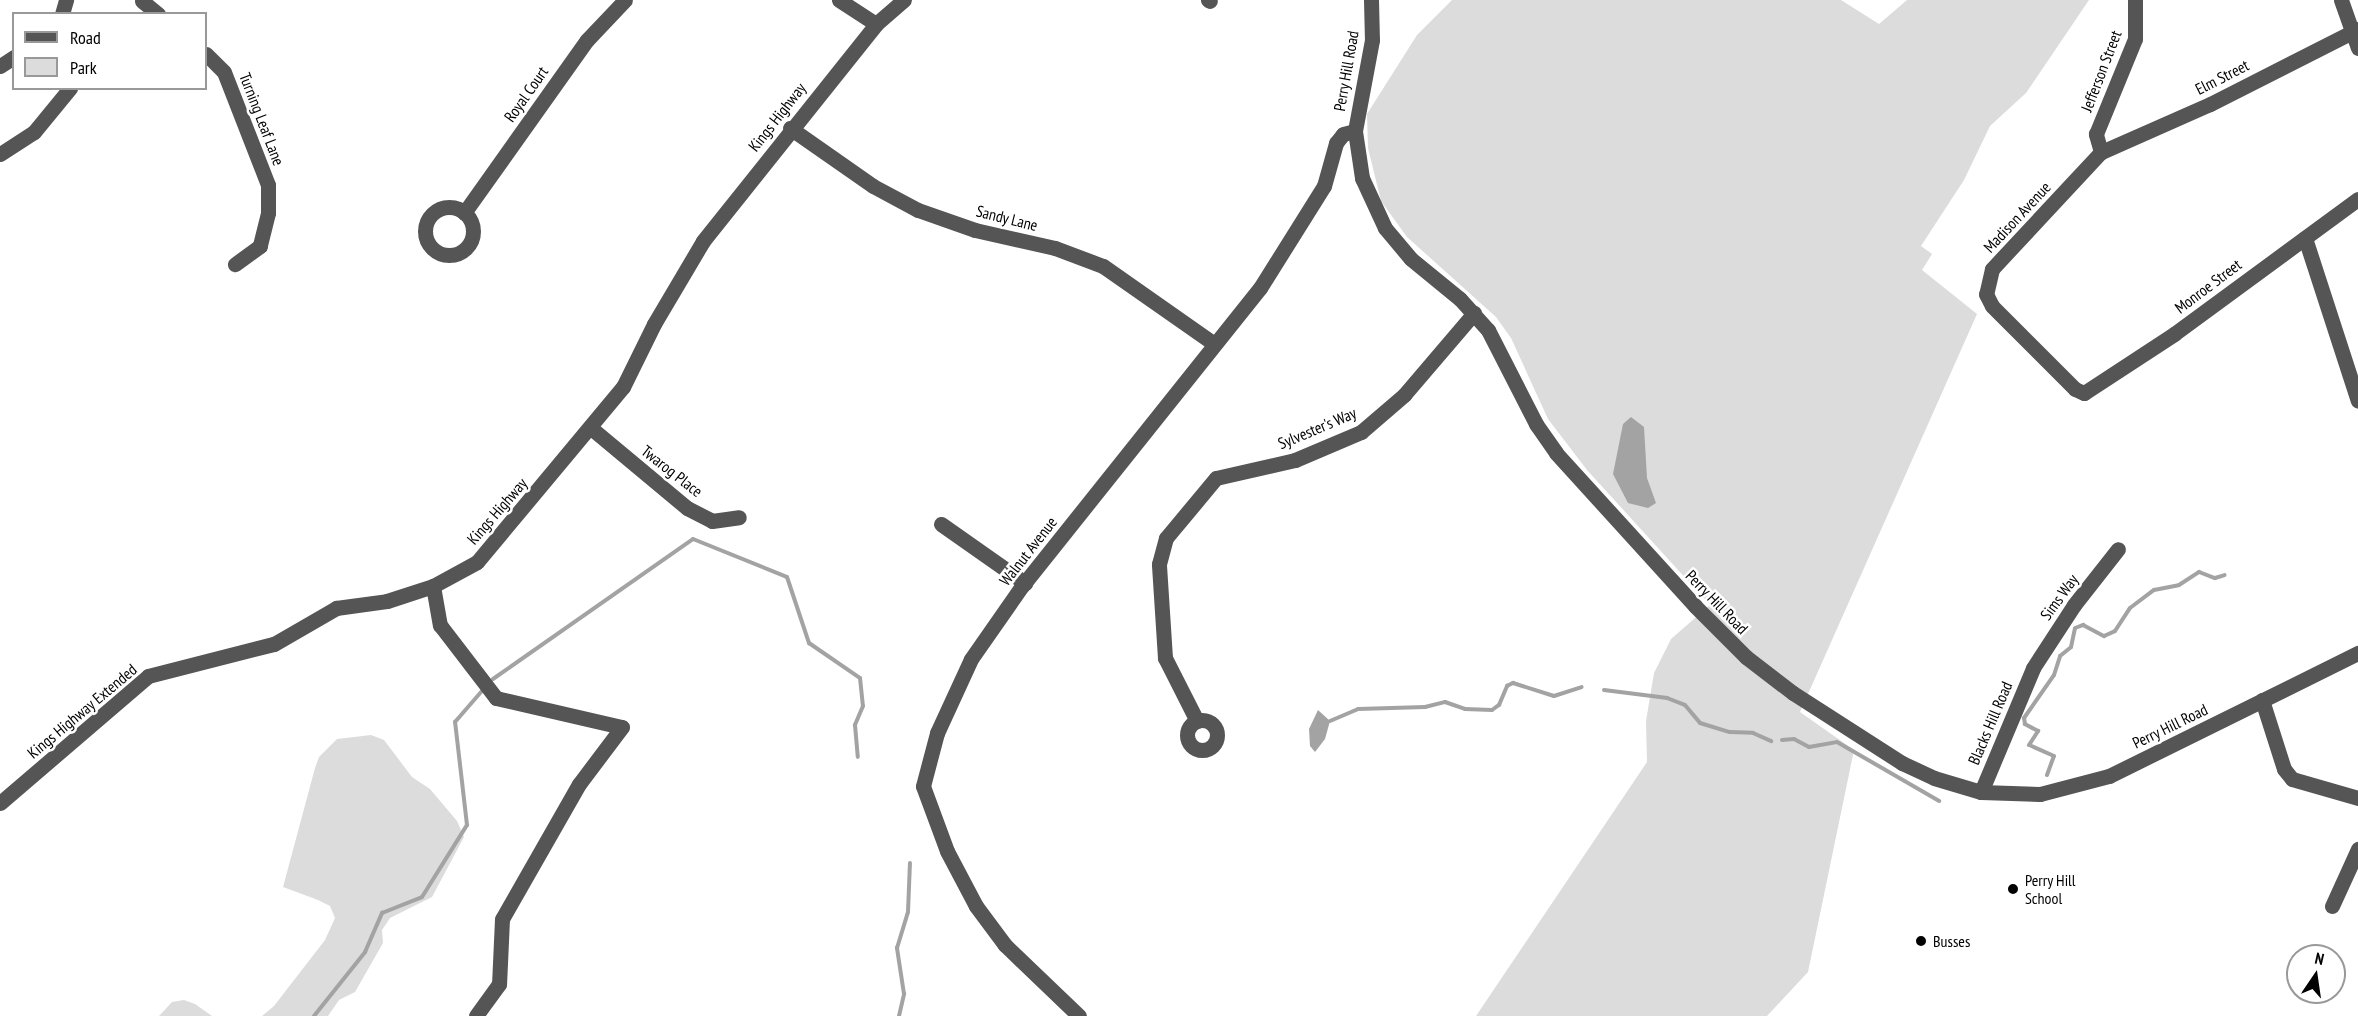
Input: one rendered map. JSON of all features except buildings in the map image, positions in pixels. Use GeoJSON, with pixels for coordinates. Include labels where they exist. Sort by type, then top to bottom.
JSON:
{"type":"FeatureCollection","features":[{"type":"Feature","properties":{"kind":"street","name":"Royal Court"},"geometry":{"type":"LineString","coordinates":[[464,213],[587,40],[625,0]]}},
{"type":"Feature","properties":{"kind":"street"},"geometry":{"type":"LineString","coordinates":[[838,0],[876,24]]}},
{"type":"Feature","properties":{"kind":"street","name":"Kings Highway"},"geometry":{"type":"LineString","coordinates":[[433,586],[477,562],[591,428],[623,387],[689,262],[790,128],[876,24],[904,0]]}},
{"type":"Feature","properties":{"kind":"street","name":"Perry Hill Road"},"geometry":{"type":"LineString","coordinates":[[1371,0],[1372,40],[1355,130],[1362,178],[1385,228],[1411,259],[1474,313],[1499,346],[1536,424],[1556,453],[1735,646],[1793,693],[1902,763],[1934,778],[1982,792],[2040,794],[2085,785],[2358,653]]}},
{"type":"Feature","properties":{"kind":"street","name":"Jefferson Street"},"geometry":{"type":"LineString","coordinates":[[2101,152],[2096,134],[2135,39],[2135,0]]}},
{"type":"Feature","properties":{"kind":"street"},"geometry":{"type":"LineString","coordinates":[[2341,0],[2354,31],[2358,48]]}},
{"type":"Feature","properties":{"kind":"street"},"geometry":{"type":"LineString","coordinates":[[143,1],[156,12]]}},
{"type":"Feature","properties":{"kind":"street","name":"Elm Street"},"geometry":{"type":"LineString","coordinates":[[2101,152],[2210,104],[2354,31]]}},
{"type":"Feature","properties":{"kind":"street","name":"Turning Leaf Lane"},"geometry":{"type":"LineString","coordinates":[[207,55],[224,72],[268,185],[268,213],[260,246],[236,264]]}},
{"type":"Feature","properties":{"kind":"street"},"geometry":{"type":"LineString","coordinates":[[0,154],[34,132],[68,90]]}},
{"type":"Feature","properties":{"kind":"street","name":"Sandy Lane"},"geometry":{"type":"LineString","coordinates":[[790,128],[873,186],[918,210],[975,230],[1055,248],[1103,266],[1214,343]]}},
{"type":"Feature","properties":{"kind":"street","name":"Walnut Avenue"},"geometry":{"type":"LineString","coordinates":[[1079,1016],[1025,968],[976,906],[934,825],[923,786],[937,733],[971,659],[1024,583],[1260,288],[1324,186],[1339,139],[1355,130]]}},
{"type":"Feature","properties":{"kind":"street","name":"Madison Avenue"},"geometry":{"type":"LineString","coordinates":[[2075,389],[1992,306],[1986,294],[1987,280],[1992,269],[2101,152]]}},
{"type":"Feature","properties":{"kind":"street","name":"Monroe Street"},"geometry":{"type":"LineString","coordinates":[[2075,389],[2084,393],[2091,390],[2358,199]]}},
{"type":"Feature","properties":{"kind":"street"},"geometry":{"type":"LineString","coordinates":[[2305,238],[2358,401]]}},
{"type":"Feature","properties":{"kind":"street","name":"Sylvester's Way"},"geometry":{"type":"LineString","coordinates":[[1197,721],[1165,658],[1159,564],[1166,538],[1216,478],[1295,460],[1361,432],[1404,395],[1474,313]]}},
{"type":"Feature","properties":{"kind":"street","name":"Twarog Place"},"geometry":{"type":"LineString","coordinates":[[591,428],[687,508],[712,521],[739,517]]}},
{"type":"Feature","properties":{"kind":"street"},"geometry":{"type":"LineString","coordinates":[[941,524],[1024,583]]}},
{"type":"Feature","properties":{"kind":"street","name":"Sims Way"},"geometry":{"type":"LineString","coordinates":[[2033,668],[2074,605],[2118,549]]}},
{"type":"Feature","properties":{"kind":"street"},"geometry":{"type":"LineString","coordinates":[[433,586],[440,625],[496,698],[622,727],[579,784],[505,912],[499,984],[476,1016]]}},
{"type":"Feature","properties":{"kind":"street","name":"Kings Highway Extended"},"geometry":{"type":"LineString","coordinates":[[0,803],[148,676],[274,644],[336,608],[387,601],[433,586]]}},
{"type":"Feature","properties":{"kind":"street","name":"Blacks Hill Road"},"geometry":{"type":"LineString","coordinates":[[1982,792],[2033,668]]}},
{"type":"Feature","properties":{"kind":"street"},"geometry":{"type":"LineString","coordinates":[[2262,700],[2284,769],[2292,779],[2358,798]]}},
{"type":"Feature","properties":{"kind":"street"},"geometry":{"type":"LineString","coordinates":[[2332,906],[2358,849]]}},
{"type":"Feature","properties":{"kind":"green space"},"geometry":{"type":"Polygon","coordinates":[[[1452,0],[1841,0],[1879,24],[1907,0],[2089,0],[2026,93],[1990,126],[1964,180],[1921,246],[1932,254],[1922,270],[1977,314],[1800,712],[1854,750],[1808,972],[1767,1016],[1476,1016],[1647,762],[1646,721],[1654,673],[1671,639],[1710,605],[1587,470],[1548,419],[1511,338],[1496,317],[1407,237],[1381,201],[1368,148],[1367,114],[1417,35],[1452,0]]]}},
{"type":"Feature","properties":{"kind":"green space"},"geometry":{"type":"Polygon","coordinates":[[[371,735],[384,740],[412,777],[430,789],[457,821],[464,837],[432,897],[390,918],[382,930],[383,943],[355,992],[339,1000],[328,1016],[262,1016],[274,1006],[325,940],[335,918],[330,906],[283,887],[319,757],[337,739],[371,735]]]}},
{"type":"Feature","properties":{"kind":"green space"},"geometry":{"type":"Polygon","coordinates":[[[184,1000],[195,1004],[212,1016],[159,1016],[172,1002],[184,1000]]]}},
{"type":"Feature","properties":{"kind":"shaded area"},"geometry":{"type":"Polygon","coordinates":[[[1631,417],[1644,427],[1647,478],[1656,503],[1648,508],[1628,503],[1613,474],[1623,424],[1631,417]]]}},
{"type":"Feature","properties":{"kind":"shaded area"},"geometry":{"type":"Polygon","coordinates":[[[1318,710],[1330,721],[1325,739],[1315,752],[1310,746],[1309,729],[1318,710]]]}},
{"type":"Feature","properties":{"kind":"waterway"},"geometry":{"type":"LineString","coordinates":[[493,679],[693,539],[787,577],[809,643],[860,678],[863,706],[855,725],[858,757]]}},
{"type":"Feature","properties":{"kind":"waterway"},"geometry":{"type":"LineString","coordinates":[[2047,775],[2054,756],[2029,745],[2038,731],[2025,724],[2024,718],[2054,675],[2060,656],[2071,647],[2075,628],[2083,625],[2104,636],[2115,631],[2130,608],[2154,590],[2179,585],[2199,572],[2215,578],[2225,575]]}},
{"type":"Feature","properties":{"kind":"waterway"},"geometry":{"type":"LineString","coordinates":[[1330,721],[1358,709],[1425,707],[1445,702],[1465,709],[1492,710],[1499,705],[1507,686],[1513,683],[1554,696],[1582,687]]}},
{"type":"Feature","properties":{"kind":"waterway"},"geometry":{"type":"LineString","coordinates":[[1604,690],[1667,698],[1685,705],[1700,723],[1730,732],[1753,733],[1771,741]]}},
{"type":"Feature","properties":{"kind":"waterway"},"geometry":{"type":"LineString","coordinates":[[314,1016],[365,952],[382,913],[422,897],[467,825],[455,722],[481,692]]}},
{"type":"Feature","properties":{"kind":"waterway"},"geometry":{"type":"LineString","coordinates":[[1782,740],[1794,739],[1809,747],[1837,742],[1939,801]]}},
{"type":"Feature","properties":{"kind":"waterway"},"geometry":{"type":"LineString","coordinates":[[899,1016],[904,994],[897,948],[908,912],[910,863]]}},
{"type":"Feature","properties":{"kind":"place","name":"Perry Hill School"},"geometry":{"type":"Point","coordinates":[2013,889]}},
{"type":"Feature","properties":{"kind":"place","name":"Busses"},"geometry":{"type":"Point","coordinates":[1921,941]}}]}
